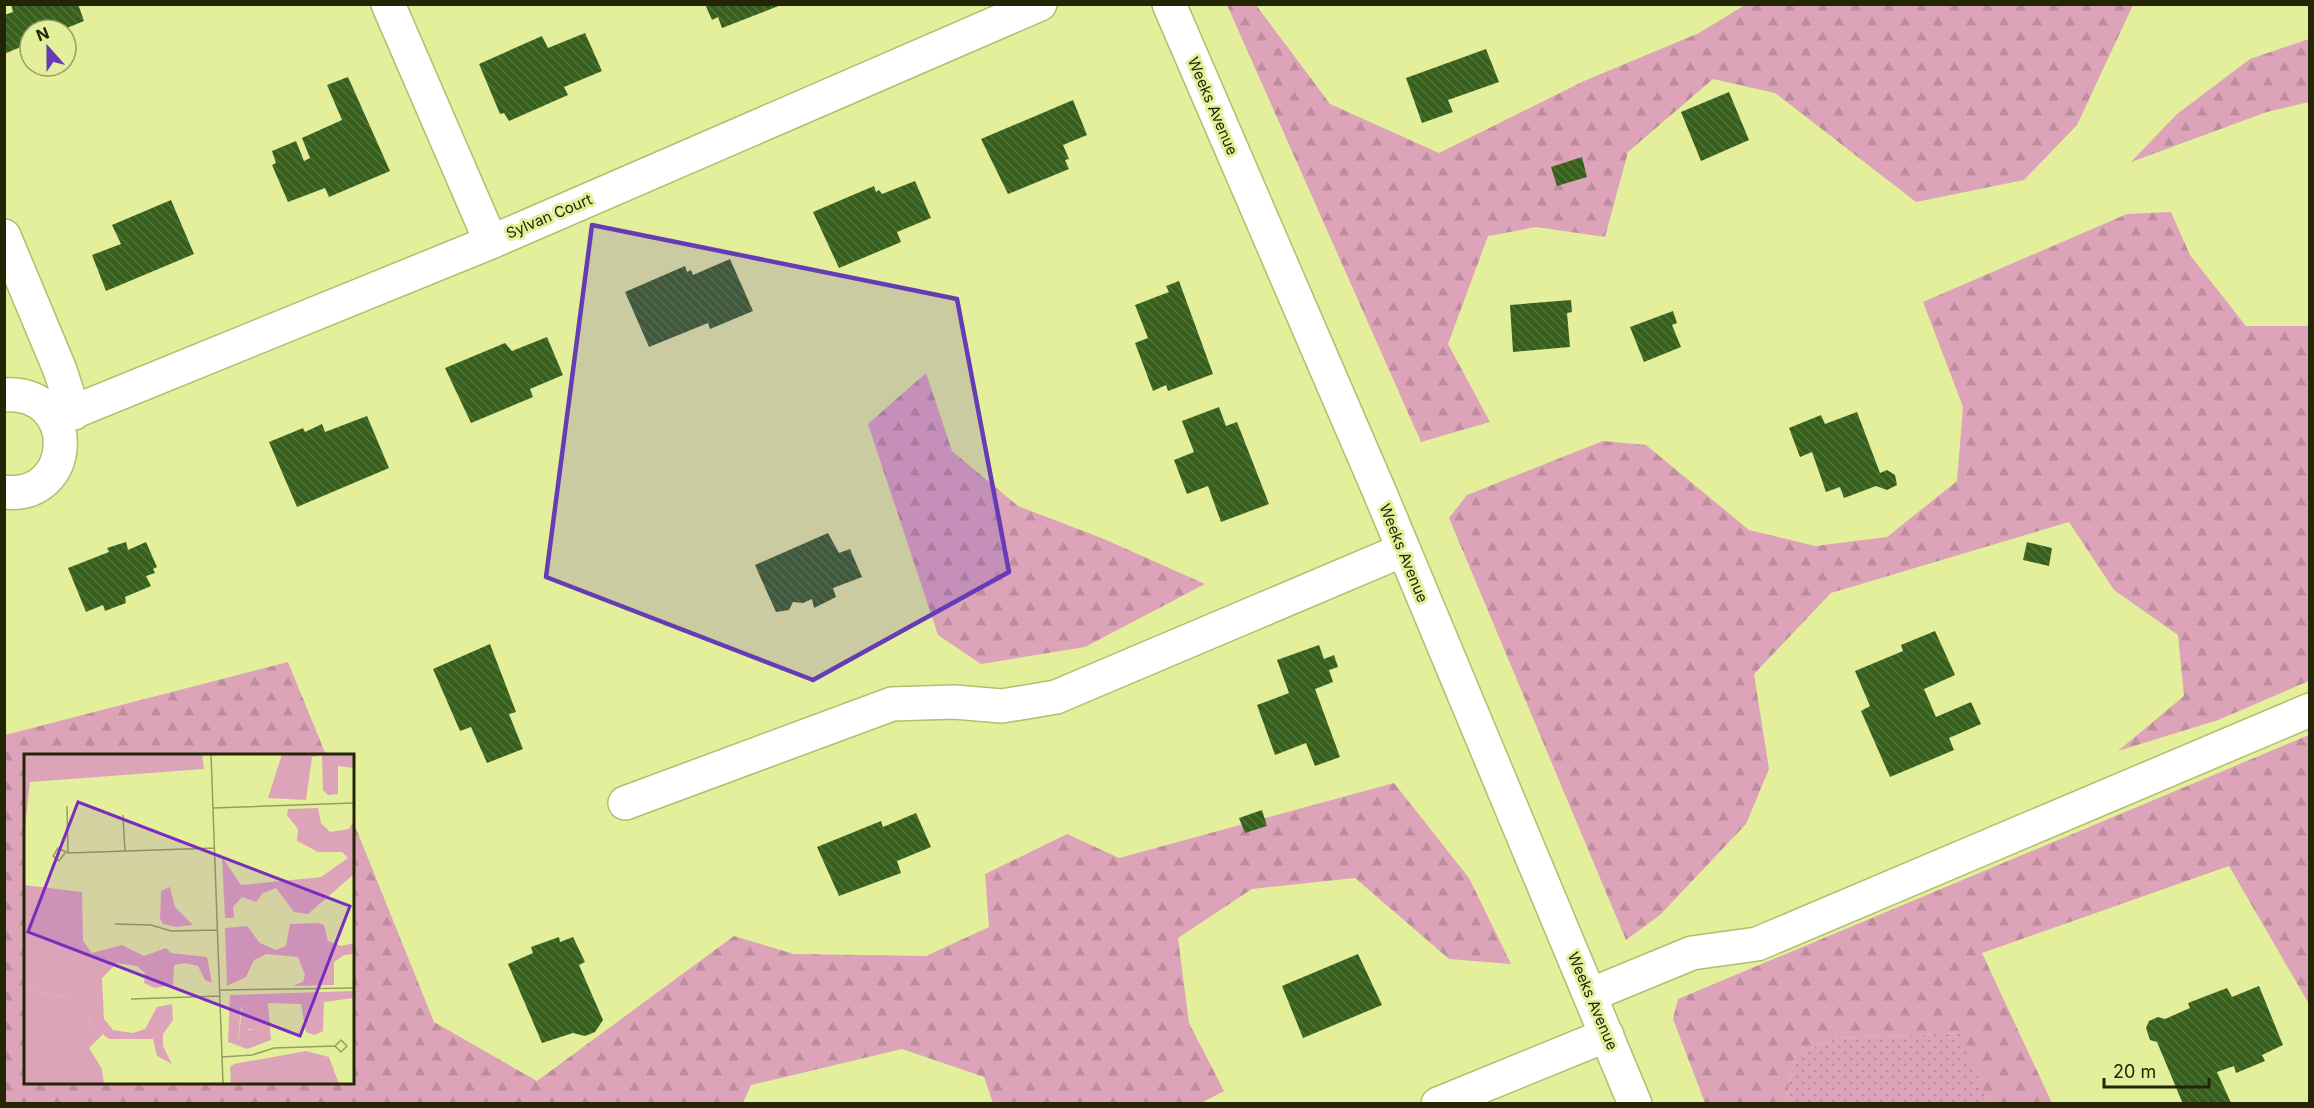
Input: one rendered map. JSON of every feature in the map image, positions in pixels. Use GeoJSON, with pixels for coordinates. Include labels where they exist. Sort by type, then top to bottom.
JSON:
{"type":"FeatureCollection","features":[{"type":"Feature","properties":{"kind":"street"},"geometry":{"type":"LineString","coordinates":[[388,4],[491,242]]}},
{"type":"Feature","properties":{"kind":"street","name":"Sylvan Court"},"geometry":{"type":"LineString","coordinates":[[65,416],[491,242],[1040,4]]}},
{"type":"Feature","properties":{"kind":"street","name":"Weeks Avenue"},"geometry":{"type":"LineString","coordinates":[[1169,4],[1635,1104]]}},
{"type":"Feature","properties":{"kind":"street"},"geometry":{"type":"LineString","coordinates":[[4,236],[60,370],[65,416],[55,468],[45,481],[31,490],[4,492]]}},
{"type":"Feature","properties":{"kind":"street"},"geometry":{"type":"LineString","coordinates":[[4,395],[17,394],[33,398],[65,416]]}},
{"type":"Feature","properties":{"kind":"street"},"geometry":{"type":"LineString","coordinates":[[625,803],[892,704],[954,702],[1002,706],[1056,697],[1402,550]]}},
{"type":"Feature","properties":{"kind":"street"},"geometry":{"type":"LineString","coordinates":[[1590,995],[1692,952],[1756,944],[2310,710]]}},
{"type":"Feature","properties":{"kind":"street"},"geometry":{"type":"LineString","coordinates":[[1438,1104],[1607,1035]]}},
{"type":"Feature","properties":{"kind":"highlighted area"},"geometry":{"type":"Polygon","coordinates":[[[592,225],[957,299],[1009,572],[813,680],[546,577],[592,225]]]}},
{"type":"Feature","properties":{"kind":"green space"},"geometry":{"type":"Polygon","coordinates":[[[1227,5],[1256,5],[1330,104],[1439,153],[1584,81],[1699,33],[1745,5],[2133,5],[2077,125],[2024,180],[1916,202],[1775,93],[1713,79],[1628,152],[1605,237],[1536,227],[1488,236],[1448,344],[1490,422],[1421,442],[1227,5]]]}},
{"type":"Feature","properties":{"kind":"green space"},"geometry":{"type":"Polygon","coordinates":[[[2309,39],[2309,102],[2267,112],[2131,162],[2177,114],[2250,59],[2309,39]]]}},
{"type":"Feature","properties":{"kind":"green space"},"geometry":{"type":"Polygon","coordinates":[[[2171,212],[2190,255],[2246,326],[2309,326],[2309,681],[2218,720],[2118,751],[2184,696],[2178,635],[2114,590],[2069,522],[1831,593],[1754,674],[1769,769],[1746,824],[1660,915],[1626,940],[1449,518],[1467,495],[1603,441],[1646,445],[1749,530],[1815,546],[1887,537],[1957,481],[1963,407],[1923,302],[2127,214],[2171,212]]]}},
{"type":"Feature","properties":{"kind":"green space"},"geometry":{"type":"Polygon","coordinates":[[[926,373],[952,451],[1018,506],[1104,539],[1205,584],[1085,647],[981,664],[938,635],[868,424],[926,373]]]}},
{"type":"Feature","properties":{"kind":"green space"},"geometry":{"type":"Polygon","coordinates":[[[288,662],[326,754],[24,754],[24,1084],[354,1084],[354,823],[434,1022],[537,1081],[734,936],[794,954],[926,956],[989,927],[985,874],[1067,834],[1119,858],[1394,783],[1469,878],[1511,964],[1449,959],[1355,878],[1252,889],[1178,938],[1189,1023],[1224,1091],[1201,1103],[993,1103],[984,1077],[902,1049],[751,1085],[743,1103],[5,1104],[5,735],[288,662]]]}},
{"type":"Feature","properties":{"kind":"green space"},"geometry":{"type":"Polygon","coordinates":[[[2309,735],[2309,1004],[2229,866],[1982,953],[2052,1103],[1988,1103],[1960,1033],[1839,1038],[1795,1054],[1786,1099],[1788,1103],[1705,1103],[1673,1019],[1678,999],[2309,735]]]}},
{"type":"Feature","properties":{"kind":"green space"},"geometry":{"type":"Polygon","coordinates":[[[1961,1033],[1988,1103],[1788,1104],[1786,1099],[1795,1054],[1839,1038],[1961,1033]]]}},
{"type":"Feature","properties":{"kind":"building"},"geometry":{"type":"Polygon","coordinates":[[[11,4],[78,4],[84,21],[78,23],[78,18],[18,18],[18,48],[4,54],[4,15],[13,12],[11,4]]]}},
{"type":"Feature","properties":{"kind":"building"},"geometry":{"type":"Polygon","coordinates":[[[705,4],[781,5],[722,28],[718,17],[712,20],[705,4]]]}},
{"type":"Feature","properties":{"kind":"building"},"geometry":{"type":"Polygon","coordinates":[[[585,33],[602,71],[564,87],[568,95],[509,121],[504,113],[500,114],[479,64],[542,36],[548,48],[585,33]]]}},
{"type":"Feature","properties":{"kind":"building"},"geometry":{"type":"Polygon","coordinates":[[[1486,49],[1499,82],[1448,100],[1453,112],[1422,123],[1406,78],[1486,49]]]}},
{"type":"Feature","properties":{"kind":"building"},"geometry":{"type":"Polygon","coordinates":[[[348,77],[390,171],[329,197],[325,188],[288,202],[272,165],[276,163],[272,151],[296,141],[304,161],[310,158],[302,138],[342,120],[327,85],[348,77]]]}},
{"type":"Feature","properties":{"kind":"building"},"geometry":{"type":"Polygon","coordinates":[[[1729,92],[1749,140],[1701,161],[1681,112],[1729,92]]]}},
{"type":"Feature","properties":{"kind":"building"},"geometry":{"type":"Polygon","coordinates":[[[1073,100],[1087,135],[1063,145],[1069,159],[1065,160],[1069,169],[1008,194],[981,139],[1073,100]]]}},
{"type":"Feature","properties":{"kind":"building"},"geometry":{"type":"Polygon","coordinates":[[[1582,157],[1587,177],[1557,186],[1551,167],[1582,157]]]}},
{"type":"Feature","properties":{"kind":"building"},"geometry":{"type":"Polygon","coordinates":[[[915,181],[931,218],[897,232],[901,242],[839,268],[813,212],[874,186],[876,192],[879,190],[882,194],[915,181]]]}},
{"type":"Feature","properties":{"kind":"building"},"geometry":{"type":"Polygon","coordinates":[[[171,200],[194,254],[106,291],[92,255],[121,244],[112,225],[171,200]]]}},
{"type":"Feature","properties":{"kind":"building"},"geometry":{"type":"Polygon","coordinates":[[[730,259],[753,311],[710,329],[708,323],[649,347],[625,292],[685,266],[687,272],[691,270],[693,275],[730,259]]]}},
{"type":"Feature","properties":{"kind":"building"},"geometry":{"type":"Polygon","coordinates":[[[1179,281],[1213,374],[1168,391],[1166,385],[1153,391],[1135,343],[1148,338],[1135,305],[1169,292],[1166,286],[1179,281]]]}},
{"type":"Feature","properties":{"kind":"building"},"geometry":{"type":"Polygon","coordinates":[[[1571,300],[1572,312],[1567,313],[1570,347],[1513,352],[1510,305],[1571,300]]]}},
{"type":"Feature","properties":{"kind":"building"},"geometry":{"type":"Polygon","coordinates":[[[1673,311],[1677,323],[1672,325],[1681,347],[1644,362],[1630,327],[1673,311]]]}},
{"type":"Feature","properties":{"kind":"building"},"geometry":{"type":"Polygon","coordinates":[[[547,337],[563,375],[530,389],[533,397],[471,423],[445,368],[505,343],[512,351],[547,337]]]}},
{"type":"Feature","properties":{"kind":"building"},"geometry":{"type":"Polygon","coordinates":[[[1219,407],[1226,426],[1237,422],[1269,504],[1221,522],[1208,486],[1187,494],[1174,460],[1194,452],[1182,421],[1219,407]]]}},
{"type":"Feature","properties":{"kind":"building"},"geometry":{"type":"Polygon","coordinates":[[[1857,412],[1880,473],[1887,470],[1895,475],[1897,485],[1887,490],[1876,486],[1844,498],[1840,487],[1826,492],[1812,452],[1800,457],[1789,428],[1821,415],[1825,424],[1857,412]]]}},
{"type":"Feature","properties":{"kind":"building"},"geometry":{"type":"Polygon","coordinates":[[[367,416],[389,468],[297,507],[269,442],[303,428],[305,432],[322,424],[325,432],[367,416]]]}},
{"type":"Feature","properties":{"kind":"building"},"geometry":{"type":"Polygon","coordinates":[[[828,533],[839,553],[850,549],[862,577],[833,588],[836,597],[814,608],[812,599],[803,603],[793,602],[789,610],[776,612],[755,565],[828,533]]]}},
{"type":"Feature","properties":{"kind":"building"},"geometry":{"type":"Polygon","coordinates":[[[126,542],[128,550],[146,542],[157,567],[153,569],[155,573],[146,576],[151,586],[125,597],[126,603],[105,611],[103,605],[86,612],[68,568],[109,552],[107,548],[126,542]]]}},
{"type":"Feature","properties":{"kind":"building"},"geometry":{"type":"Polygon","coordinates":[[[2027,542],[2052,548],[2049,566],[2023,560],[2027,542]]]}},
{"type":"Feature","properties":{"kind":"building"},"geometry":{"type":"Polygon","coordinates":[[[1935,631],[1955,675],[1924,689],[1936,717],[1971,702],[1981,724],[1949,738],[1954,750],[1890,777],[1861,711],[1870,706],[1855,671],[1903,651],[1901,645],[1935,631]]]}},
{"type":"Feature","properties":{"kind":"building"},"geometry":{"type":"Polygon","coordinates":[[[490,644],[516,712],[509,714],[523,749],[487,763],[471,727],[460,731],[433,669],[490,644]]]}},
{"type":"Feature","properties":{"kind":"building"},"geometry":{"type":"Polygon","coordinates":[[[1319,645],[1324,659],[1334,655],[1338,667],[1329,670],[1333,682],[1315,689],[1340,757],[1315,766],[1306,743],[1275,755],[1257,705],[1289,693],[1277,660],[1319,645]]]}},
{"type":"Feature","properties":{"kind":"building"},"geometry":{"type":"Polygon","coordinates":[[[1262,810],[1267,826],[1245,833],[1239,818],[1262,810]]]}},
{"type":"Feature","properties":{"kind":"building"},"geometry":{"type":"Polygon","coordinates":[[[916,813],[931,847],[897,861],[901,873],[839,896],[817,847],[881,821],[883,827],[916,813]]]}},
{"type":"Feature","properties":{"kind":"building"},"geometry":{"type":"Polygon","coordinates":[[[559,937],[560,942],[573,937],[585,962],[579,965],[603,1020],[595,1032],[585,1036],[573,1033],[542,1043],[508,964],[533,953],[531,947],[559,937]]]}},
{"type":"Feature","properties":{"kind":"building"},"geometry":{"type":"Polygon","coordinates":[[[1358,954],[1382,1005],[1303,1038],[1282,986],[1358,954]]]}},
{"type":"Feature","properties":{"kind":"building"},"geometry":{"type":"Polygon","coordinates":[[[2259,986],[2283,1045],[2262,1055],[2265,1061],[2236,1073],[2234,1066],[2217,1072],[2231,1103],[2183,1104],[2157,1042],[2150,1040],[2146,1028],[2149,1021],[2158,1017],[2165,1019],[2190,1008],[2188,1003],[2227,988],[2232,997],[2259,986]]]}}]}
